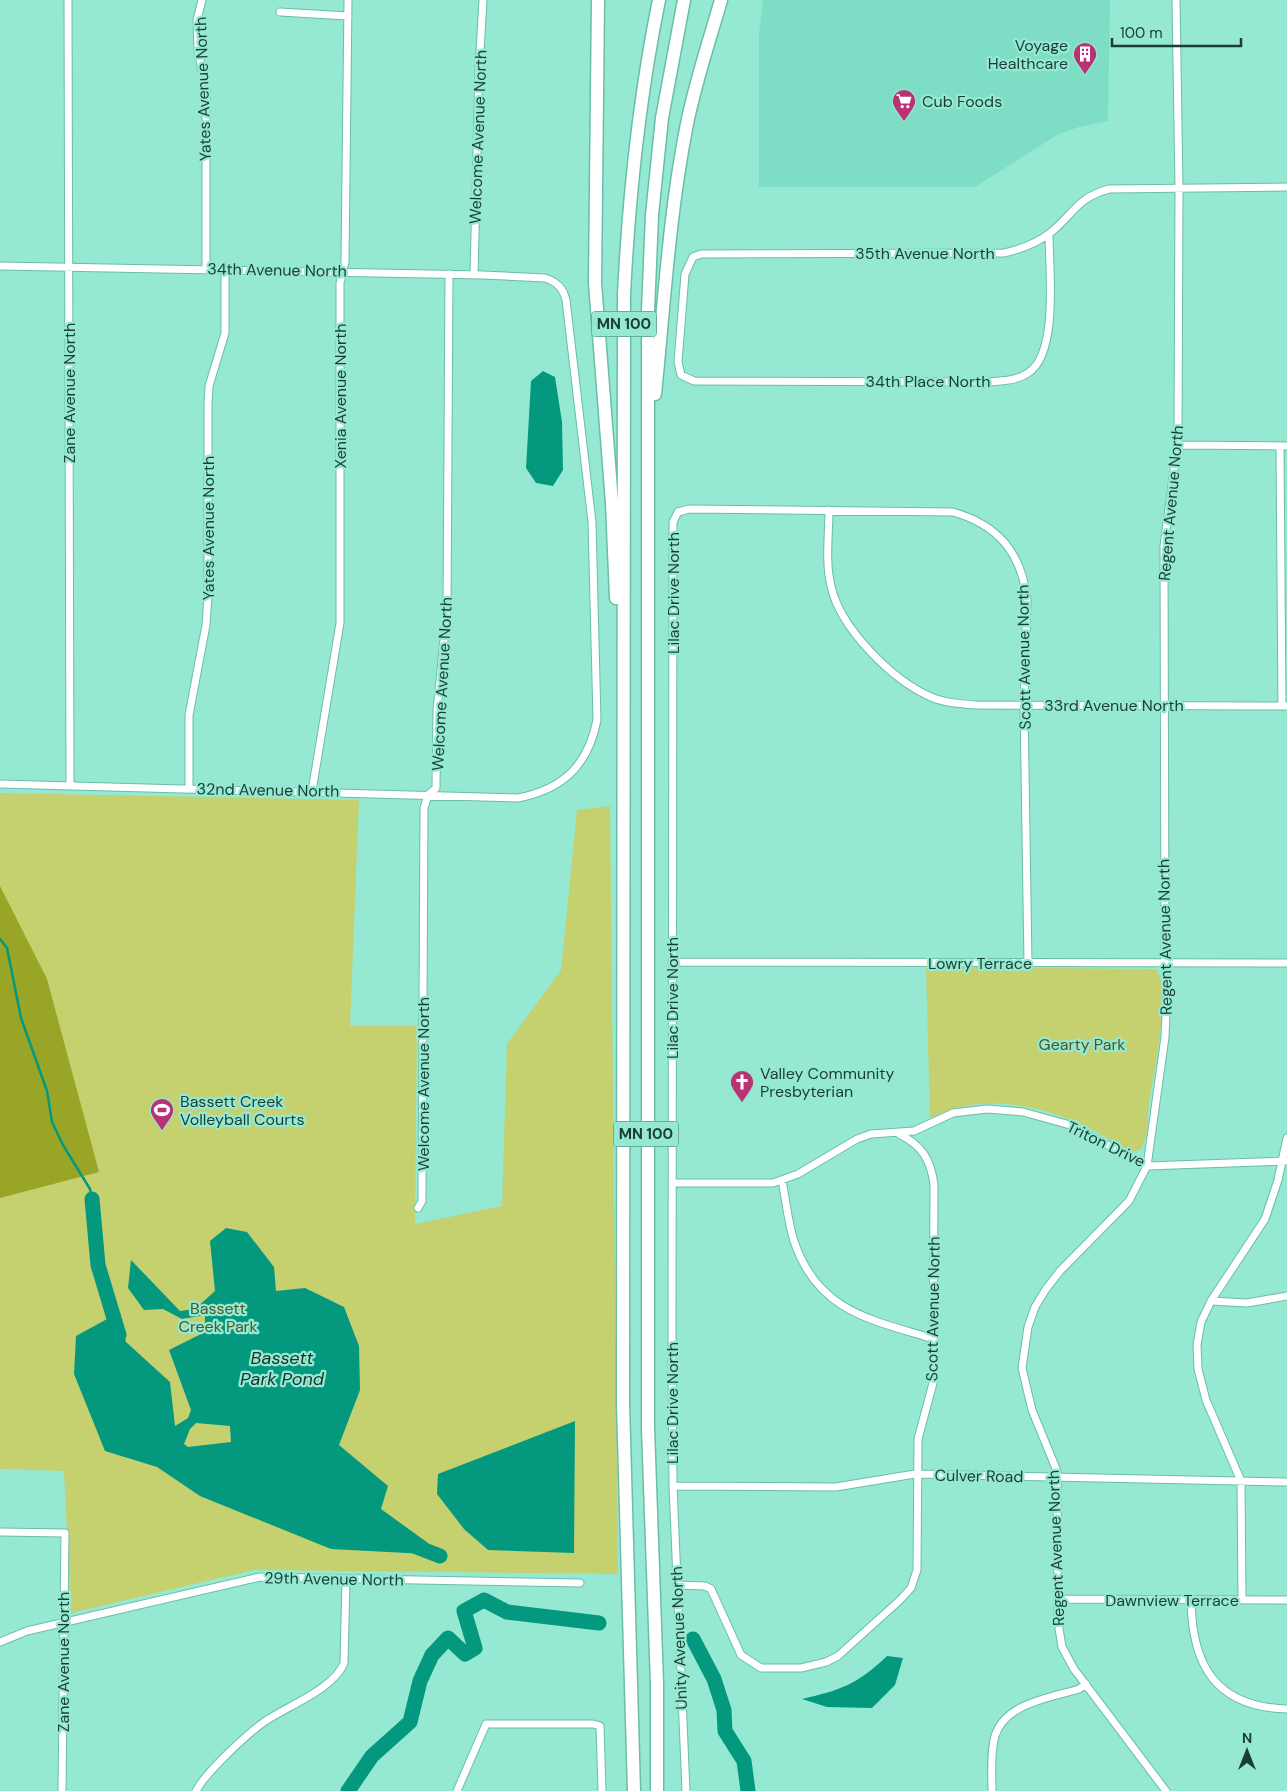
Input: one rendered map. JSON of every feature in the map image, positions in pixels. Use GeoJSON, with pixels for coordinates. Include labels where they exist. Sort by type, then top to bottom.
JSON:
{"type":"FeatureCollection","features":[{"type":"Feature","properties":{"kind":"highway"},"geometry":{"type":"LineString","coordinates":[[598,0],[595,283],[612,503],[614,578],[623,650]]}},
{"type":"Feature","properties":{"kind":"highway","name":"MN 100"},"geometry":{"type":"LineString","coordinates":[[634,1791],[623,1403],[624,304],[627,226],[638,118],[659,0]]}},
{"type":"Feature","properties":{"kind":"highway","name":"MN 100"},"geometry":{"type":"LineString","coordinates":[[657,1791],[657,1684],[648,1428],[648,311],[652,215],[662,118],[684,0]]}},
{"type":"Feature","properties":{"kind":"highway"},"geometry":{"type":"LineString","coordinates":[[648,476],[670,234],[678,175],[691,106],[721,0]]}},
{"type":"Feature","properties":{"kind":"street","name":"Zane Avenue North"},"geometry":{"type":"LineString","coordinates":[[68,0],[70,785]]}},
{"type":"Feature","properties":{"kind":"street","name":"Yates Avenue North"},"geometry":{"type":"LineString","coordinates":[[202,0],[197,29],[198,49],[206,92],[206,269]]}},
{"type":"Feature","properties":{"kind":"street","name":"Xenia Avenue North"},"geometry":{"type":"LineString","coordinates":[[312,791],[340,623],[340,284],[345,262],[348,0]]}},
{"type":"Feature","properties":{"kind":"street","name":"Welcome Avenue North"},"geometry":{"type":"LineString","coordinates":[[474,275],[479,69],[483,0]]}},
{"type":"Feature","properties":{"kind":"street","name":"Regent Avenue North"},"geometry":{"type":"LineString","coordinates":[[1166,1791],[1067,1659],[1062,1647],[1059,1635],[1056,1471],[1025,1389],[1022,1368],[1028,1327],[1035,1307],[1051,1283],[1128,1200],[1147,1166],[1165,1037],[1167,987],[1165,964],[1163,706],[1164,546],[1177,445],[1179,188],[1176,0]]}},
{"type":"Feature","properties":{"kind":"street"},"geometry":{"type":"LineString","coordinates":[[280,12],[348,16]]}},
{"type":"Feature","properties":{"kind":"street","name":"35th Avenue North"},"geometry":{"type":"LineString","coordinates":[[681,375],[678,362],[685,274],[694,257],[709,253],[1004,253],[1022,249],[1050,234],[1074,207],[1097,192],[1123,188],[1287,187]]}},
{"type":"Feature","properties":{"kind":"street","name":"34th Place North"},"geometry":{"type":"LineString","coordinates":[[681,375],[694,381],[987,382],[1019,378],[1030,372],[1040,362],[1046,350],[1050,322],[1050,234]]}},
{"type":"Feature","properties":{"kind":"street","name":"34th Avenue North"},"geometry":{"type":"LineString","coordinates":[[0,266],[449,274],[537,277],[554,280],[560,286],[566,300],[589,478],[592,522],[597,720],[593,739],[585,756],[572,774],[556,785],[536,794]]}},
{"type":"Feature","properties":{"kind":"street","name":"Yates Avenue North"},"geometry":{"type":"LineString","coordinates":[[189,788],[189,715],[206,625],[208,596],[209,386],[225,333],[225,269]]}},
{"type":"Feature","properties":{"kind":"street","name":"Welcome Avenue North"},"geometry":{"type":"LineString","coordinates":[[418,1208],[422,1201],[424,808],[428,795],[436,788],[437,710],[447,610],[449,274]]}},
{"type":"Feature","properties":{"kind":"street"},"geometry":{"type":"LineString","coordinates":[[1177,445],[1283,446],[1284,706]]}},
{"type":"Feature","properties":{"kind":"street","name":"Scott Avenue North"},"geometry":{"type":"LineString","coordinates":[[678,512],[689,509],[953,512],[970,517],[999,536],[1015,557],[1025,581],[1027,598],[1024,704],[1028,964]]}},
{"type":"Feature","properties":{"kind":"street","name":"33rd Avenue North"},"geometry":{"type":"LineString","coordinates":[[829,510],[829,572],[833,596],[854,629],[884,664],[913,687],[939,699],[976,705],[1284,706]]}},
{"type":"Feature","properties":{"kind":"street","name":"Lilac Drive North"},"geometry":{"type":"LineString","coordinates":[[673,1486],[673,522],[678,512]]}},
{"type":"Feature","properties":{"kind":"street","name":"32nd Avenue North"},"geometry":{"type":"LineString","coordinates":[[0,784],[518,798],[536,794]]}},
{"type":"Feature","properties":{"kind":"street","name":"Lowry Terrace"},"geometry":{"type":"LineString","coordinates":[[672,962],[1287,963]]}},
{"type":"Feature","properties":{"kind":"street","name":"Triton Drive"},"geometry":{"type":"LineString","coordinates":[[673,1183],[774,1183],[798,1174],[857,1139],[885,1133],[899,1134],[914,1131],[953,1114],[971,1110],[1017,1111],[1070,1124],[1147,1166],[1285,1162]]}},
{"type":"Feature","properties":{"kind":"street","name":"Scott Avenue North"},"geometry":{"type":"LineString","coordinates":[[677,1586],[705,1586],[711,1589],[741,1655],[761,1668],[773,1669],[814,1666],[838,1656],[911,1588],[917,1570],[918,1438],[933,1383],[933,1172],[929,1160],[921,1149],[911,1140],[899,1134]]}},
{"type":"Feature","properties":{"kind":"street"},"geometry":{"type":"LineString","coordinates":[[1242,1600],[1241,1481],[1206,1400],[1198,1369],[1199,1332],[1211,1301],[1261,1227],[1285,1162],[1287,1138]]}},
{"type":"Feature","properties":{"kind":"street"},"geometry":{"type":"LineString","coordinates":[[782,1180],[794,1243],[812,1280],[843,1308],[861,1317],[934,1338]]}},
{"type":"Feature","properties":{"kind":"street"},"geometry":{"type":"LineString","coordinates":[[1211,1301],[1247,1302],[1287,1296]]}},
{"type":"Feature","properties":{"kind":"street","name":"Culver Road"},"geometry":{"type":"LineString","coordinates":[[673,1486],[836,1487],[901,1475],[918,1474],[1287,1482]]}},
{"type":"Feature","properties":{"kind":"street","name":"Unity Avenue North"},"geometry":{"type":"LineString","coordinates":[[673,1486],[686,1791]]}},
{"type":"Feature","properties":{"kind":"street","name":"Zane Avenue North"},"geometry":{"type":"LineString","coordinates":[[0,1532],[64,1533],[62,1791]]}},
{"type":"Feature","properties":{"kind":"street","name":"29th Avenue North"},"geometry":{"type":"LineString","coordinates":[[0,1642],[27,1631],[260,1577],[580,1583]]}},
{"type":"Feature","properties":{"kind":"street"},"geometry":{"type":"LineString","coordinates":[[196,1791],[209,1774],[264,1722],[328,1683],[340,1671],[344,1663],[346,1579]]}},
{"type":"Feature","properties":{"kind":"street","name":"Dawnview Terrace"},"geometry":{"type":"LineString","coordinates":[[1058,1599],[1287,1600]]}},
{"type":"Feature","properties":{"kind":"street"},"geometry":{"type":"LineString","coordinates":[[1191,1600],[1191,1625],[1197,1650],[1216,1682],[1230,1694],[1254,1705],[1287,1710]]}},
{"type":"Feature","properties":{"kind":"street"},"geometry":{"type":"LineString","coordinates":[[992,1791],[994,1737],[1004,1720],[1019,1708],[1079,1689],[1086,1684]]}},
{"type":"Feature","properties":{"kind":"street"},"geometry":{"type":"LineString","coordinates":[[457,1791],[486,1724],[593,1724],[600,1726],[602,1791]]}},
{"type":"Feature","properties":{"kind":"shaded area"},"geometry":{"type":"Polygon","coordinates":[[[763,0],[1110,0],[1108,121],[1079,127],[1057,135],[975,187],[759,187],[759,34],[763,0]]]}},
{"type":"Feature","properties":{"kind":"shaded area"},"geometry":{"type":"Polygon","coordinates":[[[0,886],[47,979],[99,1172],[0,1198],[0,886]]]}},
{"type":"Feature","properties":{"kind":"green space","name":"Bassett Creek Park"},"geometry":{"type":"Polygon","coordinates":[[[0,793],[359,800],[350,1026],[417,1026],[415,1224],[502,1206],[507,1044],[561,970],[577,810],[610,806],[618,1574],[254,1570],[71,1613],[64,1471],[0,1469],[0,793]]]}},
{"type":"Feature","properties":{"kind":"green space","name":"Gearty Park"},"geometry":{"type":"Polygon","coordinates":[[[926,967],[1156,969],[1160,979],[1162,1013],[1149,1103],[1147,1133],[1141,1149],[1133,1152],[1127,1151],[1083,1125],[1058,1115],[1006,1104],[979,1104],[954,1109],[930,1118],[926,967]]]}},
{"type":"Feature","properties":{"kind":"water"},"geometry":{"type":"Polygon","coordinates":[[[543,371],[555,377],[562,422],[563,470],[553,486],[536,483],[526,468],[531,381],[543,371]]]}},
{"type":"Feature","properties":{"kind":"water","name":"Bassett Park Pond"},"geometry":{"type":"Polygon","coordinates":[[[226,1228],[247,1232],[274,1267],[276,1291],[305,1288],[344,1307],[359,1346],[360,1390],[339,1445],[388,1486],[381,1509],[428,1543],[426,1554],[331,1549],[200,1496],[157,1467],[105,1451],[74,1374],[76,1336],[120,1312],[126,1342],[170,1382],[175,1426],[188,1418],[191,1410],[169,1350],[205,1332],[205,1315],[182,1319],[163,1309],[144,1310],[128,1288],[131,1260],[180,1311],[195,1309],[215,1291],[210,1241],[226,1228]],[[196,1423],[190,1429],[184,1444],[188,1447],[231,1442],[230,1426],[196,1423]]]}},
{"type":"Feature","properties":{"kind":"water"},"geometry":{"type":"Polygon","coordinates":[[[575,1421],[574,1553],[488,1550],[464,1529],[437,1494],[438,1474],[575,1421]]]}},
{"type":"Feature","properties":{"kind":"water"},"geometry":{"type":"Polygon","coordinates":[[[887,1656],[903,1658],[895,1685],[872,1708],[827,1707],[802,1699],[838,1689],[858,1680],[887,1656]]]}},
{"type":"Feature","properties":{"kind":"waterway"},"geometry":{"type":"LineString","coordinates":[[0,939],[7,948],[21,1018],[47,1091],[52,1122],[63,1145],[90,1189],[92,1199]]}},
{"type":"Feature","properties":{"kind":"waterway"},"geometry":{"type":"LineString","coordinates":[[92,1199],[98,1265],[119,1335]]}},
{"type":"Feature","properties":{"kind":"waterway"},"geometry":{"type":"LineString","coordinates":[[409,1544],[440,1556]]}},
{"type":"Feature","properties":{"kind":"waterway"},"geometry":{"type":"LineString","coordinates":[[348,1791],[372,1756],[410,1722],[420,1681],[432,1655],[448,1638],[465,1654],[475,1648],[464,1611],[484,1600],[507,1612],[599,1623]]}},
{"type":"Feature","properties":{"kind":"waterway"},"geometry":{"type":"LineString","coordinates":[[693,1639],[714,1679],[724,1710],[725,1731],[744,1761],[748,1791]]}},
{"type":"Feature","properties":{"kind":"place","name":"Voyage Healthcare"},"geometry":{"type":"Point","coordinates":[1085,75]}},
{"type":"Feature","properties":{"kind":"place","name":"Cub Foods"},"geometry":{"type":"Point","coordinates":[904,122]}},
{"type":"Feature","properties":{"kind":"place","name":"Valley Community Presbyterian"},"geometry":{"type":"Point","coordinates":[742,1103]}},
{"type":"Feature","properties":{"kind":"place","name":"Bassett Creek Volleyball Courts"},"geometry":{"type":"Point","coordinates":[162,1131]}}]}
